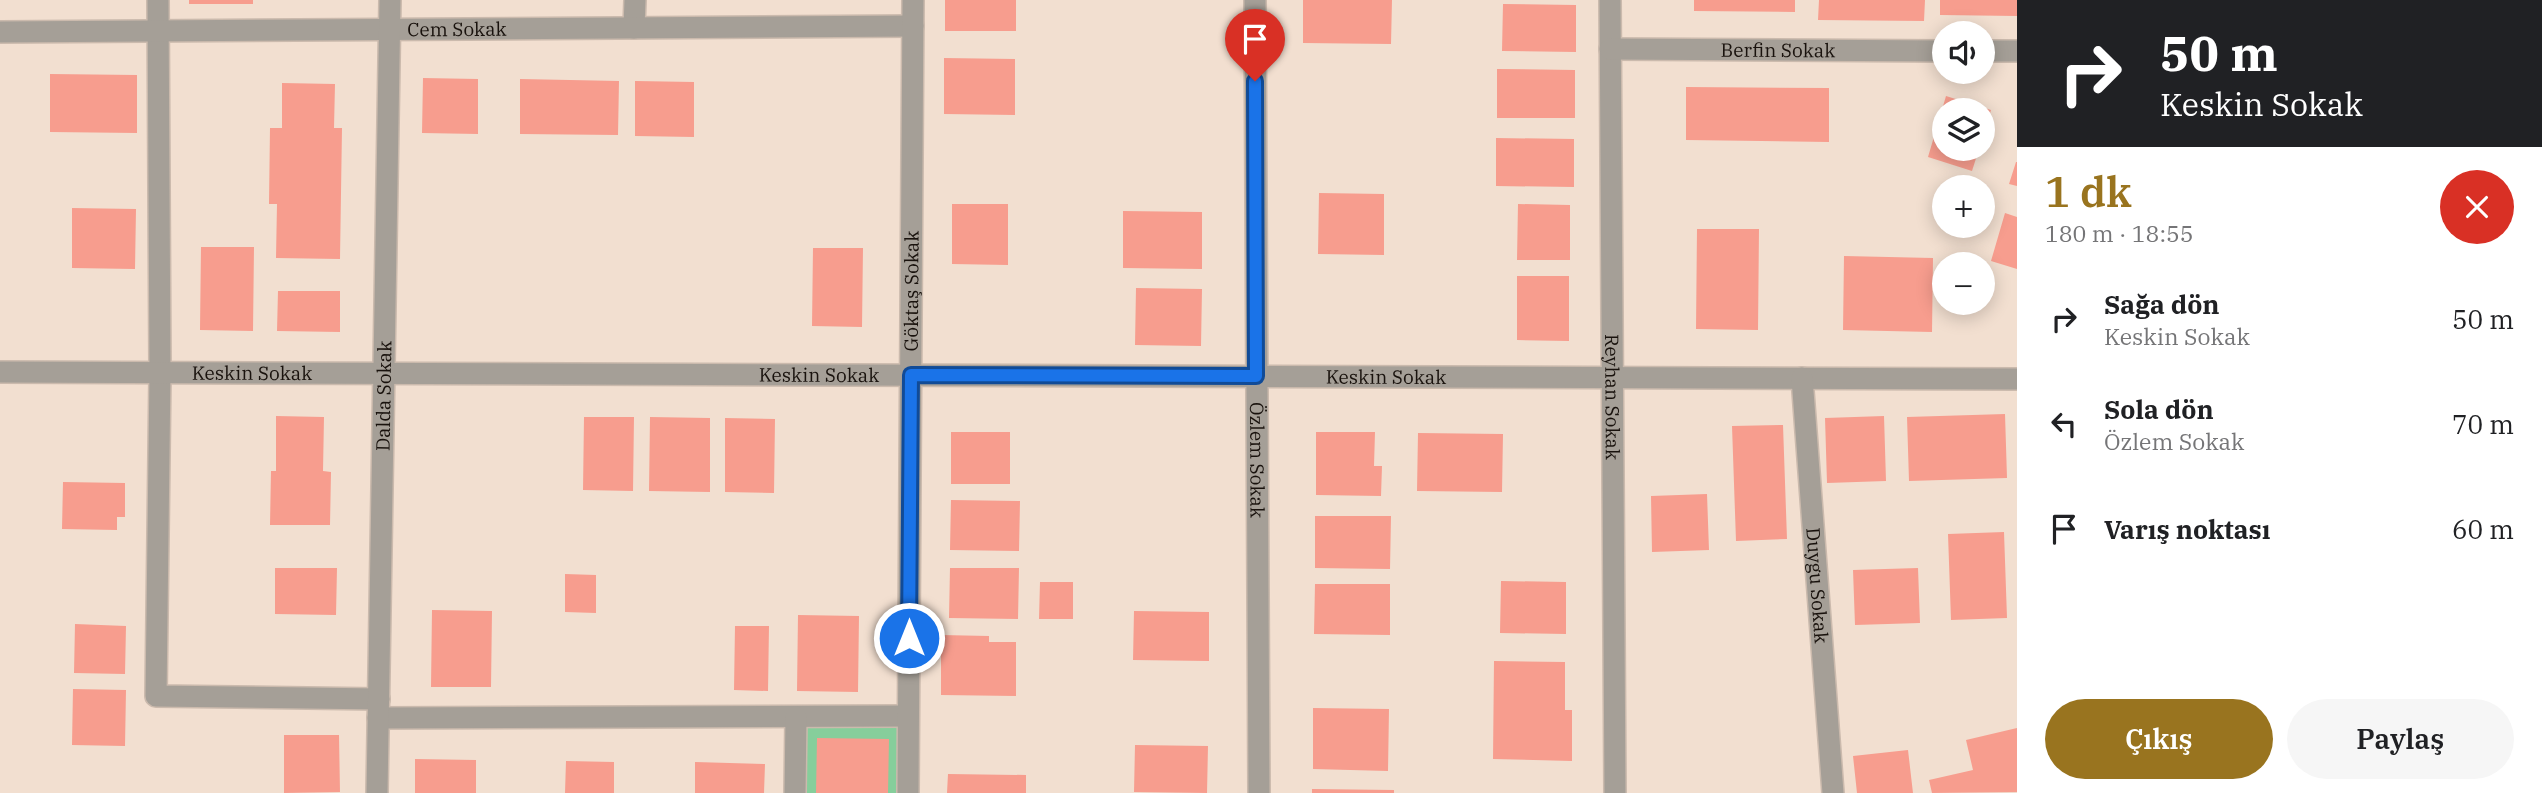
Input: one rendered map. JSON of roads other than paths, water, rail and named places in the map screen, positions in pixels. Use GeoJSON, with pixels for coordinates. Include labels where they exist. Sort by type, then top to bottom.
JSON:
{"type":"FeatureCollection","features":[{"type":"Feature","properties":{"kind":"street"},"geometry":{"type":"LineString","coordinates":[[158,0],[160,373],[156,696],[378,708],[908,716]]}},
{"type":"Feature","properties":{"kind":"street","name":"Dalda Sokak"},"geometry":{"type":"LineString","coordinates":[[377,793],[390,0]]}},
{"type":"Feature","properties":{"kind":"street"},"geometry":{"type":"LineString","coordinates":[[634,28],[635,0]]}},
{"type":"Feature","properties":{"kind":"street","name":"Göktaş Sokak"},"geometry":{"type":"LineString","coordinates":[[908,793],[913,0]]}},
{"type":"Feature","properties":{"kind":"street","name":"Özlem Sokak"},"geometry":{"type":"LineString","coordinates":[[1255,0],[1259,793]]}},
{"type":"Feature","properties":{"kind":"street","name":"Reyhan Sokak"},"geometry":{"type":"LineString","coordinates":[[1610,0],[1615,793]]}},
{"type":"Feature","properties":{"kind":"street","name":"Cem Sokak"},"geometry":{"type":"LineString","coordinates":[[0,32],[913,26]]}},
{"type":"Feature","properties":{"kind":"street","name":"Berfin Sokak"},"geometry":{"type":"LineString","coordinates":[[1611,49],[1932,51]]}},
{"type":"Feature","properties":{"kind":"street"},"geometry":{"type":"LineString","coordinates":[[1995,51],[2017,51]]}},
{"type":"Feature","properties":{"kind":"street","name":"Keskin Sokak"},"geometry":{"type":"LineString","coordinates":[[0,372],[2017,379]]}},
{"type":"Feature","properties":{"kind":"street","name":"Duygu Sokak"},"geometry":{"type":"LineString","coordinates":[[1802,378],[1833,793]]}},
{"type":"Feature","properties":{"kind":"street"},"geometry":{"type":"LineString","coordinates":[[795,793],[796,716]]}}]}
